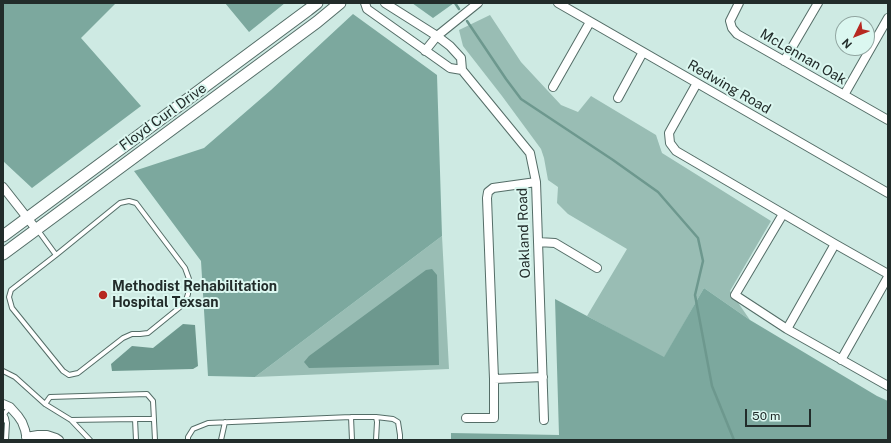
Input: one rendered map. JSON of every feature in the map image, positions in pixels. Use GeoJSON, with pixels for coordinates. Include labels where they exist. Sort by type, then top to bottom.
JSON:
{"type":"FeatureCollection","features":[{"type":"Feature","properties":{"kind":"street","name":"Floyd Curl Drive"},"geometry":{"type":"LineString","coordinates":[[3,236],[317,3]]}},
{"type":"Feature","properties":{"kind":"street","name":"Floyd Curl Drive"},"geometry":{"type":"LineString","coordinates":[[3,254],[317,22],[340,3]]}},
{"type":"Feature","properties":{"kind":"street"},"geometry":{"type":"LineString","coordinates":[[365,3],[367,9],[425,51],[450,68],[462,70]]}},
{"type":"Feature","properties":{"kind":"street","name":"Oakland Road"},"geometry":{"type":"LineString","coordinates":[[385,3],[450,46],[461,58],[462,70],[530,153],[536,182],[544,420]]}},
{"type":"Feature","properties":{"kind":"street"},"geometry":{"type":"LineString","coordinates":[[425,51],[437,36],[478,3]]}},
{"type":"Feature","properties":{"kind":"street","name":"Redwing Road"},"geometry":{"type":"LineString","coordinates":[[558,3],[888,193]]}},
{"type":"Feature","properties":{"kind":"street","name":"McLennan Oak"},"geometry":{"type":"LineString","coordinates":[[739,3],[730,21],[732,28],[737,34],[888,120]]}},
{"type":"Feature","properties":{"kind":"street"},"geometry":{"type":"LineString","coordinates":[[784,61],[818,3]]}},
{"type":"Feature","properties":{"kind":"street"},"geometry":{"type":"LineString","coordinates":[[844,95],[888,18]]}},
{"type":"Feature","properties":{"kind":"street"},"geometry":{"type":"LineString","coordinates":[[553,87],[590,22]]}},
{"type":"Feature","properties":{"kind":"street"},"geometry":{"type":"LineString","coordinates":[[618,98],[643,52]]}},
{"type":"Feature","properties":{"kind":"street"},"geometry":{"type":"LineString","coordinates":[[697,83],[669,133],[670,143],[676,151],[888,275],[841,360]]}},
{"type":"Feature","properties":{"kind":"street"},"geometry":{"type":"LineString","coordinates":[[466,418],[494,418],[494,379],[486,198],[488,192],[493,188],[536,182]]}},
{"type":"Feature","properties":{"kind":"street"},"geometry":{"type":"LineString","coordinates":[[3,187],[36,229]]}},
{"type":"Feature","properties":{"kind":"street"},"geometry":{"type":"LineString","coordinates":[[783,214],[735,295],[787,329],[888,386]]}},
{"type":"Feature","properties":{"kind":"street"},"geometry":{"type":"LineString","coordinates":[[538,242],[555,243],[597,268]]}},
{"type":"Feature","properties":{"kind":"street"},"geometry":{"type":"LineString","coordinates":[[787,329],[835,244]]}},
{"type":"Feature","properties":{"kind":"street"},"geometry":{"type":"LineString","coordinates":[[494,379],[543,377]]}},
{"type":"Feature","properties":{"kind":"street"},"geometry":{"type":"LineString","coordinates":[[6,406],[18,416],[22,422],[27,439],[38,435],[47,435],[59,440]]}},
{"type":"Feature","properties":{"kind":"lane"},"geometry":{"type":"LineString","coordinates":[[129,201],[136,203],[185,268],[189,279],[188,294],[185,303],[148,333],[132,334],[124,338],[78,373],[69,375],[63,371],[12,308],[9,297],[11,290],[56,255],[120,203],[129,201]]}},
{"type":"Feature","properties":{"kind":"lane"},"geometry":{"type":"LineString","coordinates":[[36,229],[56,255]]}},
{"type":"Feature","properties":{"kind":"lane"},"geometry":{"type":"LineString","coordinates":[[3,371],[15,377],[44,404],[71,420],[90,440]]}},
{"type":"Feature","properties":{"kind":"lane"},"geometry":{"type":"LineString","coordinates":[[44,404],[50,397],[147,394],[153,402],[155,440]]}},
{"type":"Feature","properties":{"kind":"lane"},"geometry":{"type":"LineString","coordinates":[[3,421],[3,414],[6,406]]}},
{"type":"Feature","properties":{"kind":"lane"},"geometry":{"type":"LineString","coordinates":[[3,414],[7,423],[6,440]]}},
{"type":"Feature","properties":{"kind":"lane"},"geometry":{"type":"LineString","coordinates":[[352,417],[352,440]]}},
{"type":"Feature","properties":{"kind":"lane"},"geometry":{"type":"LineString","coordinates":[[376,417],[376,440]]}},
{"type":"Feature","properties":{"kind":"lane"},"geometry":{"type":"LineString","coordinates":[[188,440],[188,437],[193,429],[208,423],[376,417],[393,419],[398,422],[400,440]]}},
{"type":"Feature","properties":{"kind":"lane"},"geometry":{"type":"LineString","coordinates":[[71,420],[154,419]]}},
{"type":"Feature","properties":{"kind":"lane"},"geometry":{"type":"LineString","coordinates":[[135,420],[136,440]]}},
{"type":"Feature","properties":{"kind":"lane"},"geometry":{"type":"LineString","coordinates":[[221,440],[224,422]]}},
{"type":"Feature","properties":{"kind":"shaded area"},"geometry":{"type":"Polygon","coordinates":[[[3,3],[116,3],[81,38],[141,106],[32,188],[3,161],[3,3]]]}},
{"type":"Feature","properties":{"kind":"shaded area"},"geometry":{"type":"Polygon","coordinates":[[[225,3],[285,3],[249,32],[225,3]]]}},
{"type":"Feature","properties":{"kind":"shaded area"},"geometry":{"type":"Polygon","coordinates":[[[412,3],[454,3],[433,18],[412,3]]]}},
{"type":"Feature","properties":{"kind":"shaded area"},"geometry":{"type":"Polygon","coordinates":[[[353,14],[437,75],[442,236],[255,377],[208,376],[201,261],[134,171],[204,148],[271,90],[353,14]]]}},
{"type":"Feature","properties":{"kind":"shaded area"},"geometry":{"type":"Polygon","coordinates":[[[490,15],[521,62],[561,105],[578,112],[591,96],[656,135],[662,153],[771,221],[730,291],[750,320],[704,288],[664,358],[587,316],[627,249],[568,214],[557,203],[558,187],[548,180],[541,149],[463,46],[459,30],[490,15]]]}},
{"type":"Feature","properties":{"kind":"shaded area"},"geometry":{"type":"Polygon","coordinates":[[[442,236],[449,369],[255,377],[442,236]]]}},
{"type":"Feature","properties":{"kind":"shaded area"},"geometry":{"type":"Polygon","coordinates":[[[432,269],[437,275],[439,365],[309,368],[304,362],[309,356],[426,270],[432,269]]]}},
{"type":"Feature","properties":{"kind":"shaded area"},"geometry":{"type":"Polygon","coordinates":[[[704,288],[750,320],[877,396],[888,401],[888,440],[451,440],[451,433],[559,435],[555,299],[664,357],[704,288]]]}},
{"type":"Feature","properties":{"kind":"shaded area"},"geometry":{"type":"Polygon","coordinates":[[[183,324],[195,325],[198,366],[193,369],[112,371],[111,364],[132,346],[153,348],[183,324]]]}},
{"type":"Feature","properties":{"kind":"waterway"},"geometry":{"type":"LineString","coordinates":[[455,3],[459,9]]}},
{"type":"Feature","properties":{"kind":"waterway"},"geometry":{"type":"LineString","coordinates":[[467,21],[521,99],[613,160],[658,192],[698,238],[703,261],[695,295],[712,386],[734,440]]}},
{"type":"Feature","properties":{"kind":"place","name":"Methodist Rehabilitation Hospital Texsan"},"geometry":{"type":"Point","coordinates":[103,295]}}]}
